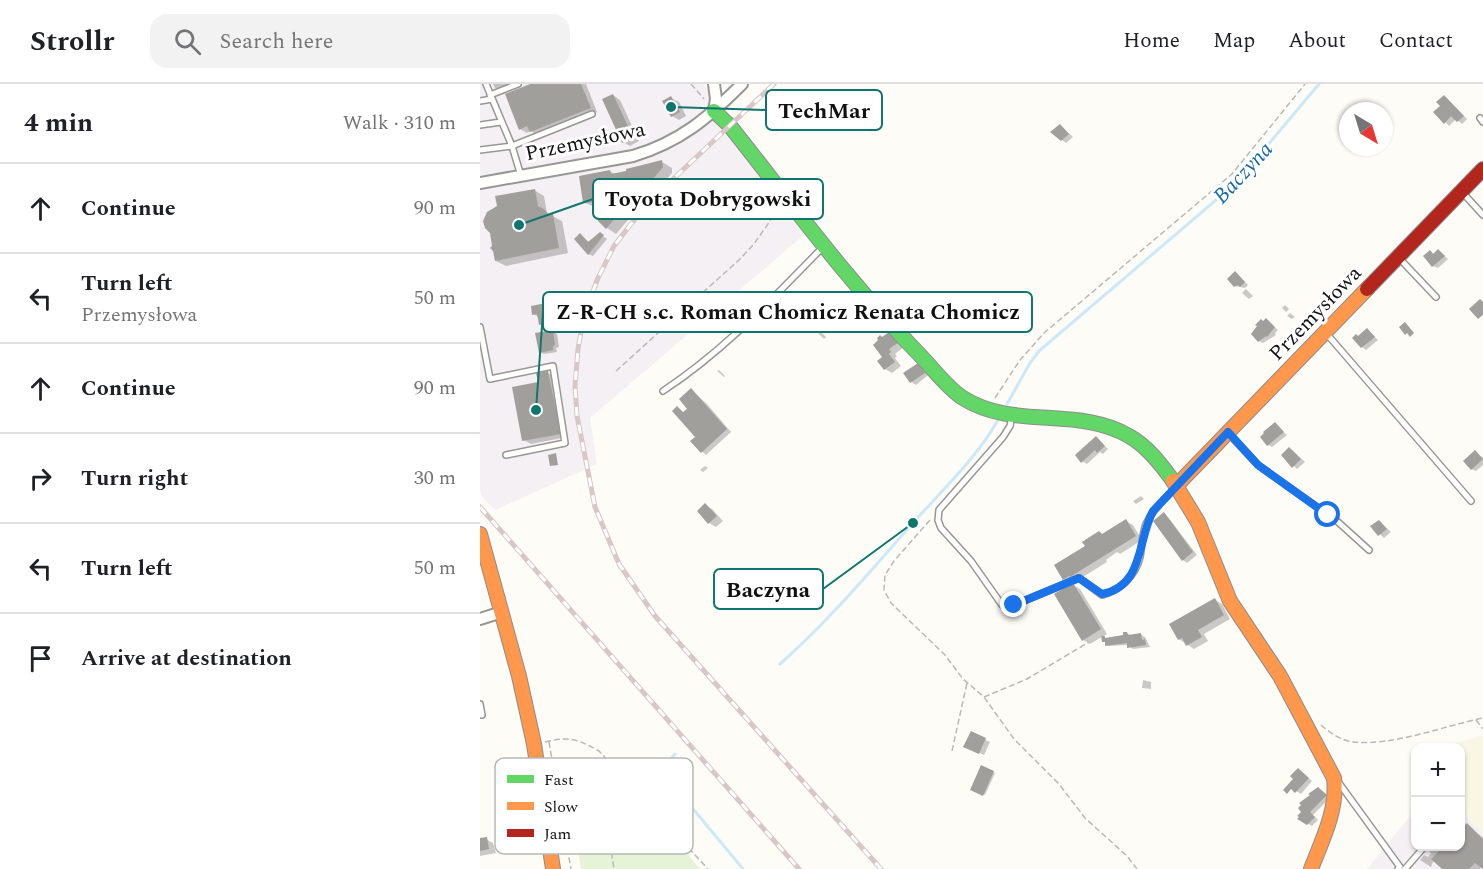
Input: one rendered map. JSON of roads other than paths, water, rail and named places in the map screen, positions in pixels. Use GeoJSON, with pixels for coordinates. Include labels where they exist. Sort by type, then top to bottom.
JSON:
{"type":"FeatureCollection","features":[{"type":"Feature","properties":{"kind":"street"},"geometry":{"type":"LineString","coordinates":[[714,84],[716,99],[714,111],[730,126],[882,317],[948,386],[961,397],[1012,415],[1089,422],[1110,428],[1143,446],[1176,486],[1203,533],[1222,584],[1236,611],[1266,653],[1299,708],[1334,777],[1336,792],[1311,869]]}},
{"type":"Feature","properties":{"kind":"street","name":"Przemysłowa"},"geometry":{"type":"LineString","coordinates":[[480,183],[633,156],[652,150],[682,136],[714,111],[742,84]]}},
{"type":"Feature","properties":{"kind":"street","name":"Przemysłowa"},"geometry":{"type":"LineString","coordinates":[[1176,486],[1483,169]]}},
{"type":"Feature","properties":{"kind":"street"},"geometry":{"type":"LineString","coordinates":[[480,534],[502,612],[536,758]]}},
{"type":"Feature","properties":{"kind":"street"},"geometry":{"type":"LineString","coordinates":[[480,619],[502,612]]}},
{"type":"Feature","properties":{"kind":"street"},"geometry":{"type":"LineString","coordinates":[[552,854],[554,869]]}},
{"type":"Feature","properties":{"kind":"lane"},"geometry":{"type":"LineString","coordinates":[[486,84],[512,146],[521,176]]}},
{"type":"Feature","properties":{"kind":"lane"},"geometry":{"type":"LineString","coordinates":[[480,101],[518,84]]}},
{"type":"Feature","properties":{"kind":"lane"},"geometry":{"type":"LineString","coordinates":[[480,150],[512,146],[592,114]]}},
{"type":"Feature","properties":{"kind":"lane"},"geometry":{"type":"LineString","coordinates":[[480,125],[501,122]]}},
{"type":"Feature","properties":{"kind":"lane"},"geometry":{"type":"LineString","coordinates":[[1461,191],[1483,215]]}},
{"type":"Feature","properties":{"kind":"lane"},"geometry":{"type":"LineString","coordinates":[[663,391],[694,371],[738,333],[825,245]]}},
{"type":"Feature","properties":{"kind":"lane"},"geometry":{"type":"LineString","coordinates":[[1398,257],[1436,297]]}},
{"type":"Feature","properties":{"kind":"lane"},"geometry":{"type":"LineString","coordinates":[[480,327],[490,379],[554,366],[565,442],[506,455]]}},
{"type":"Feature","properties":{"kind":"lane"},"geometry":{"type":"LineString","coordinates":[[1325,332],[1471,501]]}},
{"type":"Feature","properties":{"kind":"lane"},"geometry":{"type":"LineString","coordinates":[[1012,415],[1010,426],[1004,436],[939,510],[938,520],[941,528],[971,561],[1002,605],[1008,607],[1079,578],[1102,594],[1113,592],[1136,569],[1147,523],[1153,511],[1176,486]]}},
{"type":"Feature","properties":{"kind":"lane"},"geometry":{"type":"LineString","coordinates":[[1228,432],[1258,465],[1338,522],[1369,550]]}},
{"type":"Feature","properties":{"kind":"lane"},"geometry":{"type":"LineString","coordinates":[[480,704],[482,715]]}},
{"type":"Feature","properties":{"kind":"lane"},"geometry":{"type":"LineString","coordinates":[[1334,777],[1401,868],[1420,851]]}},
{"type":"Feature","properties":{"kind":"waterway","name":"Baczyna"},"geometry":{"type":"LineString","coordinates":[[1007,404],[1039,351],[1236,183],[1319,84]]}},
{"type":"Feature","properties":{"kind":"waterway","name":"Baczyna"},"geometry":{"type":"LineString","coordinates":[[780,664],[832,613],[958,474],[980,448],[998,420]]}},
{"type":"Feature","properties":{"kind":"waterway","name":"Baczyna"},"geometry":{"type":"LineString","coordinates":[[671,758],[675,754]]}},
{"type":"Feature","properties":{"kind":"waterway","name":"Baczyna"},"geometry":{"type":"LineString","coordinates":[[693,809],[743,869]]}},
{"type":"Feature","properties":{"kind":"railway"},"geometry":{"type":"LineString","coordinates":[[774,84],[653,198],[614,246],[598,278],[584,315],[575,386],[577,416],[595,507],[619,564],[655,616],[881,869]]}},
{"type":"Feature","properties":{"kind":"railway"},"geometry":{"type":"LineString","coordinates":[[480,507],[799,869]]}},
{"type":"Feature","properties":{"kind":"place","name":"TechMar"},"geometry":{"type":"Point","coordinates":[671,107]}},
{"type":"Feature","properties":{"kind":"place","name":"Toyota Dobrygowski"},"geometry":{"type":"Point","coordinates":[519,225]}},
{"type":"Feature","properties":{"kind":"place","name":"Z-R-CH s.c. Roman Chomicz Renata Chomicz"},"geometry":{"type":"Point","coordinates":[536,410]}},
{"type":"Feature","properties":{"kind":"place","name":"Baczyna"},"geometry":{"type":"Point","coordinates":[913,523]}}]}
